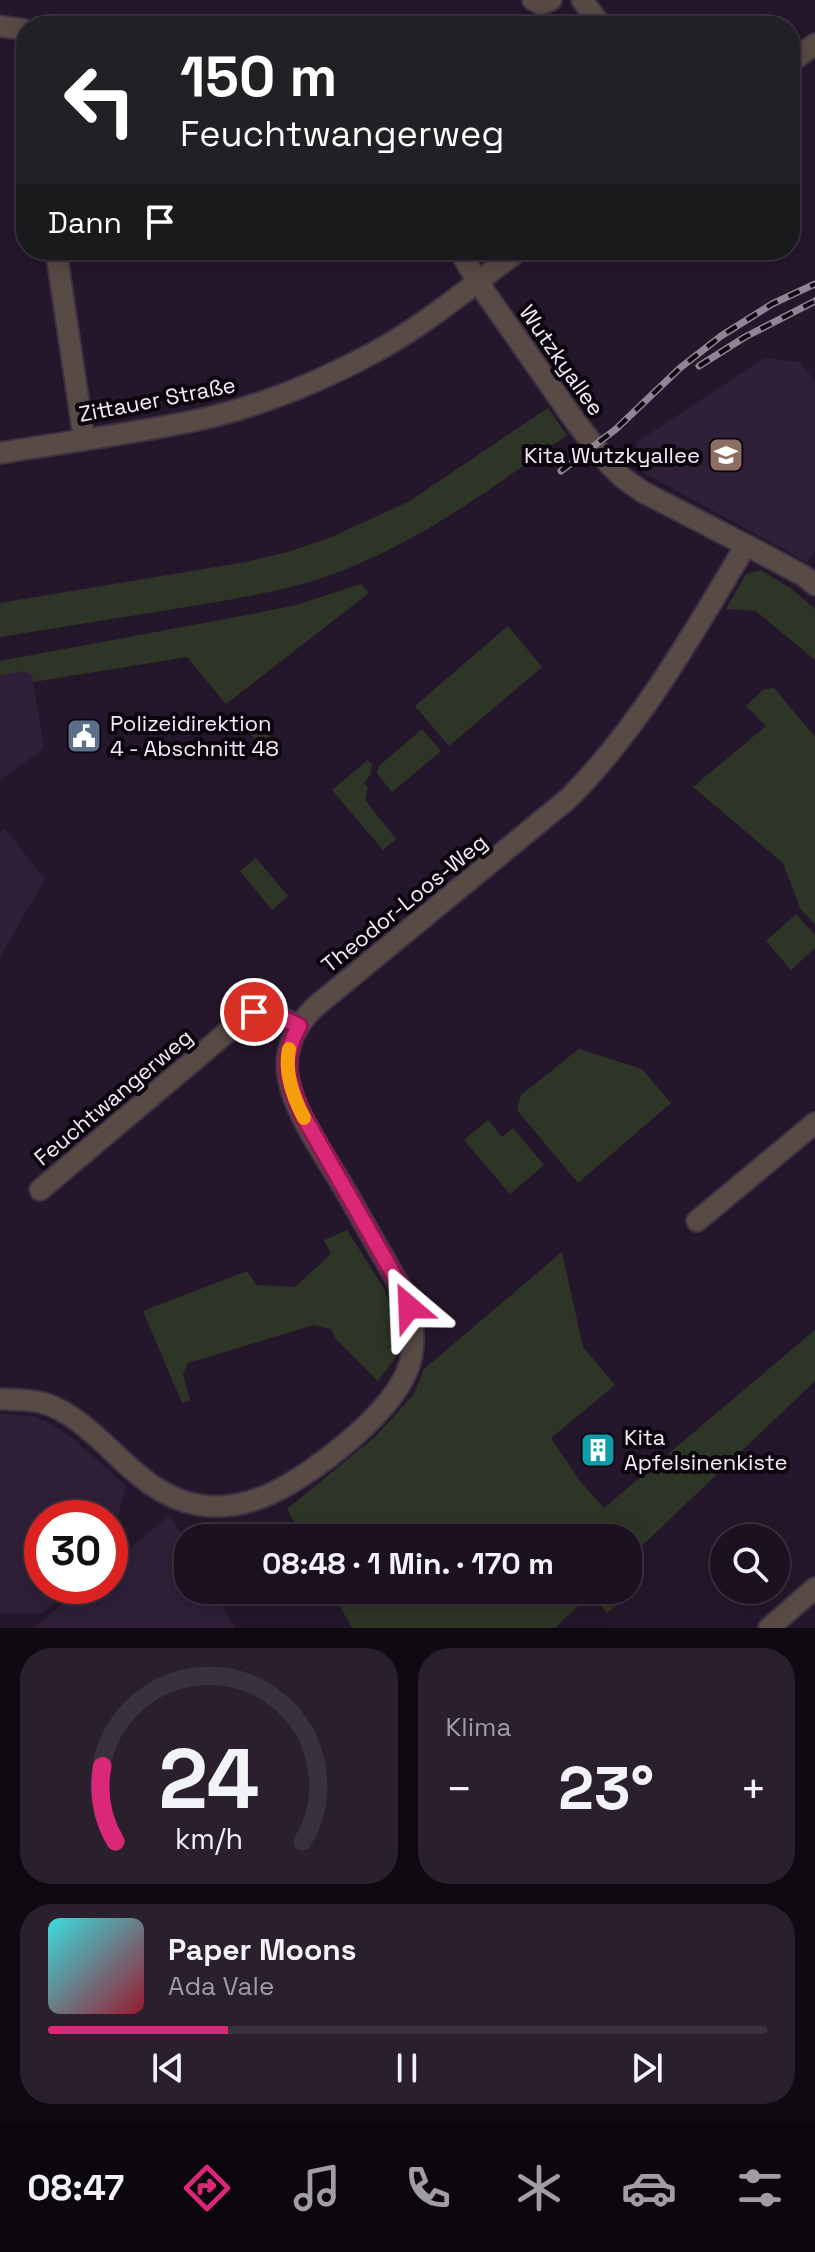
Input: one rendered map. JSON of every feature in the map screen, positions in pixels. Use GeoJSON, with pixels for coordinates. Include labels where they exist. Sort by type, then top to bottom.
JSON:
{"type":"FeatureCollection","features":[{"type":"Feature","properties":{"kind":"street"},"geometry":{"type":"LineString","coordinates":[[582,0],[594,16]]}},
{"type":"Feature","properties":{"kind":"street"},"geometry":{"type":"LineString","coordinates":[[57,260],[84,439]]}},
{"type":"Feature","properties":{"kind":"street","name":"Wutzkyallee"},"geometry":{"type":"LineString","coordinates":[[465,260],[575,421],[623,478],[643,492],[804,576],[815,585]]}},
{"type":"Feature","properties":{"kind":"street","name":"Zittauer Straße"},"geometry":{"type":"LineString","coordinates":[[0,453],[165,427],[214,416],[295,390],[377,351],[506,260]]}},
{"type":"Feature","properties":{"kind":"street","name":"Theodor-Loos-Weg"},"geometry":{"type":"LineString","coordinates":[[0,1399],[35,1400],[55,1407],[156,1488],[187,1502],[231,1506],[267,1495],[313,1468],[345,1444],[392,1396],[410,1364],[414,1330],[409,1307],[292,1091],[288,1053],[299,1026],[309,1012],[590,778],[632,725],[746,545]]}},
{"type":"Feature","properties":{"kind":"street","name":"Feuchtwangerweg"},"geometry":{"type":"LineString","coordinates":[[40,1190],[250,1013],[270,1012],[299,1026]]}},
{"type":"Feature","properties":{"kind":"street"},"geometry":{"type":"LineString","coordinates":[[697,1221],[815,1123]]}},
{"type":"Feature","properties":{"kind":"street"},"geometry":{"type":"LineString","coordinates":[[769,1628],[815,1588]]}},
{"type":"Feature","properties":{"kind":"shaded area","name":"Kita Wutzkyallee"},"geometry":{"type":"Polygon","coordinates":[[[764,358],[799,362],[815,381],[815,550],[807,562],[635,468],[637,442],[764,358]]]}},
{"type":"Feature","properties":{"kind":"shaded area"},"geometry":{"type":"Polygon","coordinates":[[[29,656],[44,749],[0,780],[0,661],[29,656]]]}},
{"type":"Feature","properties":{"kind":"shaded area"},"geometry":{"type":"Polygon","coordinates":[[[5,829],[45,879],[0,957],[0,833],[5,829]]]}},
{"type":"Feature","properties":{"kind":"shaded area"},"geometry":{"type":"Polygon","coordinates":[[[0,1414],[32,1416],[70,1436],[126,1486],[122,1500],[24,1500],[24,1604],[53,1604],[42,1613],[0,1613],[0,1414]]]}},
{"type":"Feature","properties":{"kind":"shaded area"},"geometry":{"type":"Polygon","coordinates":[[[170,1515],[175,1524],[174,1604],[221,1604],[235,1628],[34,1628],[63,1604],[128,1604],[128,1550],[170,1515]]]}},
{"type":"Feature","properties":{"kind":"green space"},"geometry":{"type":"Polygon","coordinates":[[[548,408],[567,435],[449,516],[355,565],[322,578],[252,596],[0,637],[0,603],[246,562],[329,538],[408,502],[548,408]]]}},
{"type":"Feature","properties":{"kind":"green space"},"geometry":{"type":"Polygon","coordinates":[[[761,570],[793,590],[815,609],[815,660],[756,611],[726,609],[746,574],[761,570]]]}},
{"type":"Feature","properties":{"kind":"green space"},"geometry":{"type":"Polygon","coordinates":[[[361,584],[369,593],[226,704],[187,657],[33,682],[32,675],[25,671],[0,675],[0,661],[296,605],[361,584]]]}},
{"type":"Feature","properties":{"kind":"green space"},"geometry":{"type":"Polygon","coordinates":[[[508,626],[542,667],[449,746],[415,706],[508,626]]]}},
{"type":"Feature","properties":{"kind":"green space"},"geometry":{"type":"Polygon","coordinates":[[[774,688],[815,737],[815,925],[800,908],[783,863],[693,787],[766,726],[746,706],[764,689],[774,688]]]}},
{"type":"Feature","properties":{"kind":"green space"},"geometry":{"type":"Polygon","coordinates":[[[253,717],[277,746],[267,754],[243,725],[253,717]]]}},
{"type":"Feature","properties":{"kind":"green space"},"geometry":{"type":"Polygon","coordinates":[[[422,729],[441,751],[392,792],[377,773],[379,766],[422,729]]]}},
{"type":"Feature","properties":{"kind":"green space"},"geometry":{"type":"Polygon","coordinates":[[[368,760],[372,765],[371,774],[364,783],[368,789],[365,800],[396,839],[383,850],[332,790],[368,760]]]}},
{"type":"Feature","properties":{"kind":"green space"},"geometry":{"type":"Polygon","coordinates":[[[256,858],[288,896],[272,910],[240,871],[256,858]]]}},
{"type":"Feature","properties":{"kind":"green space"},"geometry":{"type":"Polygon","coordinates":[[[796,914],[815,935],[815,948],[791,970],[766,941],[796,914]]]}},
{"type":"Feature","properties":{"kind":"green space"},"geometry":{"type":"Polygon","coordinates":[[[579,1049],[642,1069],[671,1103],[578,1183],[517,1110],[521,1095],[579,1049]]]}},
{"type":"Feature","properties":{"kind":"green space"},"geometry":{"type":"Polygon","coordinates":[[[488,1120],[502,1137],[513,1128],[544,1165],[510,1194],[464,1140],[488,1120]]]}},
{"type":"Feature","properties":{"kind":"green space"},"geometry":{"type":"Polygon","coordinates":[[[347,1230],[385,1290],[397,1327],[397,1356],[378,1381],[335,1338],[331,1329],[314,1325],[188,1363],[183,1375],[190,1400],[182,1403],[143,1311],[247,1271],[256,1285],[295,1287],[331,1254],[324,1240],[347,1230]]]}},
{"type":"Feature","properties":{"kind":"green space"},"geometry":{"type":"Polygon","coordinates":[[[562,1252],[583,1347],[615,1385],[551,1438],[580,1481],[604,1508],[815,1330],[815,1381],[642,1546],[642,1524],[295,1524],[287,1509],[376,1436],[414,1394],[424,1369],[562,1252]]]}},
{"type":"Feature","properties":{"kind":"green space"},"geometry":{"type":"Polygon","coordinates":[[[339,1604],[580,1604],[555,1628],[352,1628],[339,1604]]]}},
{"type":"Feature","properties":{"kind":"green space"},"geometry":{"type":"Polygon","coordinates":[[[600,1604],[618,1604],[607,1613],[600,1604]]]}},
{"type":"Feature","properties":{"kind":"railway"},"geometry":{"type":"LineString","coordinates":[[561,471],[616,429],[680,368],[721,336],[772,304],[815,284]]}},
{"type":"Feature","properties":{"kind":"railway"},"geometry":{"type":"LineString","coordinates":[[699,366],[745,337],[815,301]]}},
{"type":"Feature","properties":{"kind":"slow traffic"},"geometry":{"type":"LineString","coordinates":[[289,1049],[288,1075],[304,1118]]}},
{"type":"Feature","properties":{"kind":"place","name":"Kita Wutzkyallee"},"geometry":{"type":"Point","coordinates":[726,455]}},
{"type":"Feature","properties":{"kind":"place","name":"Polizeidirektion 4 - Abschnitt 48"},"geometry":{"type":"Point","coordinates":[84,736]}},
{"type":"Feature","properties":{"kind":"place","name":"Kita Apfelsinenkiste"},"geometry":{"type":"Point","coordinates":[598,1450]}},
{"type":"Feature","properties":{"kind":"route"},"geometry":{"type":"LineString","coordinates":[[254,1012],[270,1012],[299,1026],[292,1039],[287,1062],[292,1091],[409,1307]]}}]}
